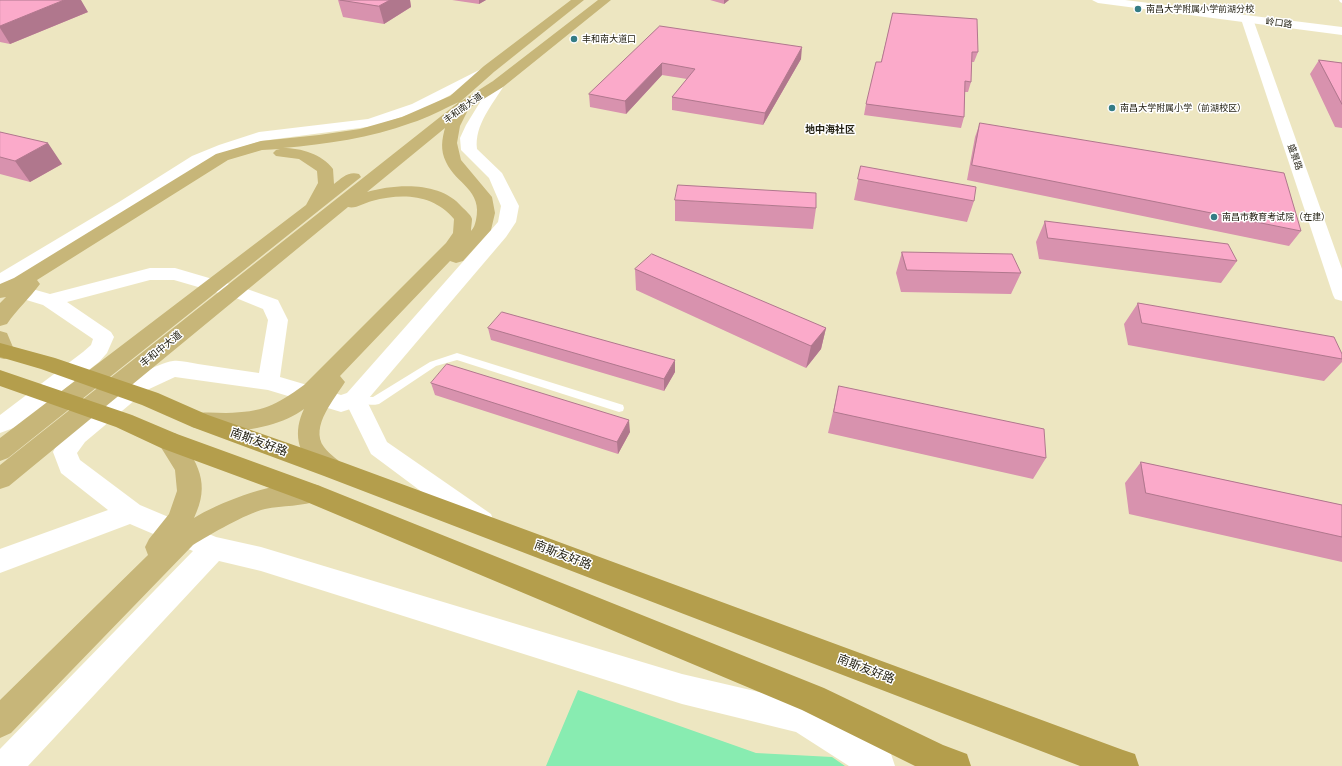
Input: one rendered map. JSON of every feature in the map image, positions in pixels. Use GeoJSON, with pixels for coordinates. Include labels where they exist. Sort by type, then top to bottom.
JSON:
{"type":"FeatureCollection","features":[{"type":"Feature","properties":{"kind":"highway","name":"南斯友好路"},"geometry":{"type":"LineString","coordinates":[[1,347],[150,399],[200,422],[333,469],[1123,766]]}},
{"type":"Feature","properties":{"kind":"highway"},"geometry":{"type":"LineString","coordinates":[[10,381],[124,422],[169,441],[310,493],[813,699],[955,766]]}},
{"type":"Feature","properties":{"kind":"main road","name":"丰和南大道"},"geometry":{"type":"LineString","coordinates":[[318,213],[366,167],[605,0]]}},
{"type":"Feature","properties":{"kind":"main road","name":"丰和南大道"},"geometry":{"type":"LineString","coordinates":[[493,77],[573,2]]}},
{"type":"Feature","properties":{"kind":"main road","name":"丰和南大道"},"geometry":{"type":"LineString","coordinates":[[318,213],[459,102]]}},
{"type":"Feature","properties":{"kind":"main road"},"geometry":{"type":"LineString","coordinates":[[3,305],[27,282],[222,157],[261,146],[319,140],[362,133],[407,120],[459,102]]}},
{"type":"Feature","properties":{"kind":"main road"},"geometry":{"type":"LineString","coordinates":[[318,391],[482,230],[486,213],[484,197],[453,160],[449,143],[459,102]]}},
{"type":"Feature","properties":{"kind":"main road"},"geometry":{"type":"LineString","coordinates":[[27,282],[197,176],[228,162],[244,157],[268,153],[290,152],[310,157],[325,169],[326,183],[318,213]]}},
{"type":"Feature","properties":{"kind":"main road"},"geometry":{"type":"LineString","coordinates":[[200,422],[237,422],[301,412],[318,391],[453,247],[462,233],[463,218],[450,204],[433,196],[403,191],[373,195],[318,213]]}},
{"type":"Feature","properties":{"kind":"main road","name":"丰和中大道"},"geometry":{"type":"LineString","coordinates":[[0,451],[318,213]]}},
{"type":"Feature","properties":{"kind":"main road","name":"丰和中大道"},"geometry":{"type":"LineString","coordinates":[[0,478],[318,213]]}},
{"type":"Feature","properties":{"kind":"main road"},"geometry":{"type":"LineString","coordinates":[[301,412],[315,452],[333,469]]}},
{"type":"Feature","properties":{"kind":"main road"},"geometry":{"type":"LineString","coordinates":[[0,722],[160,553],[182,516],[191,490],[187,470],[169,441]]}},
{"type":"Feature","properties":{"kind":"main road"},"geometry":{"type":"LineString","coordinates":[[0,702],[160,553],[184,537],[212,535],[261,499],[310,493]]}},
{"type":"Feature","properties":{"kind":"street","name":"岭口路"},"geometry":{"type":"LineString","coordinates":[[1098,0],[1342,31]]}},
{"type":"Feature","properties":{"kind":"street","name":"岭口路"},"geometry":{"type":"LineString","coordinates":[[1174,0],[1342,21]]}},
{"type":"Feature","properties":{"kind":"street","name":"盛景路"},"geometry":{"type":"LineString","coordinates":[[1247,19],[1342,295]]}},
{"type":"Feature","properties":{"kind":"street"},"geometry":{"type":"LineString","coordinates":[[0,281],[125,206],[198,159],[259,137],[370,123],[417,107],[493,77]]}},
{"type":"Feature","properties":{"kind":"street"},"geometry":{"type":"LineString","coordinates":[[493,77],[468,138],[469,150],[496,176],[510,206],[507,222],[500,233],[355,399],[341,404],[268,382],[174,370],[156,375],[139,384],[77,436],[65,452],[70,466],[131,513],[212,535],[261,559],[682,690],[802,718],[878,766]]}},
{"type":"Feature","properties":{"kind":"street"},"geometry":{"type":"LineString","coordinates":[[50,300],[150,274],[175,274],[243,294],[271,305],[278,320],[268,382]]}},
{"type":"Feature","properties":{"kind":"street"},"geometry":{"type":"LineString","coordinates":[[0,286],[50,300],[104,337],[100,348],[8,421],[0,424]]}},
{"type":"Feature","properties":{"kind":"street"},"geometry":{"type":"LineString","coordinates":[[355,399],[379,448],[491,528]]}},
{"type":"Feature","properties":{"kind":"street"},"geometry":{"type":"LineString","coordinates":[[0,560],[131,513]]}},
{"type":"Feature","properties":{"kind":"street"},"geometry":{"type":"LineString","coordinates":[[6,766],[212,535]]}},
{"type":"Feature","properties":{"kind":"lane"},"geometry":{"type":"LineString","coordinates":[[355,399],[375,401],[432,364],[457,356],[620,408]]}},
{"type":"Feature","properties":{"kind":"green space"},"geometry":{"type":"Polygon","coordinates":[[[578,690],[756,753],[832,757],[845,766],[546,766],[578,690]]]}},
{"type":"Feature","properties":{"kind":"building"},"geometry":{"type":"Polygon","coordinates":[[[0,0],[64,0],[0,26],[0,0]]]}},
{"type":"Feature","properties":{"kind":"building"},"geometry":{"type":"Polygon","coordinates":[[[340,0],[390,0],[379,6],[340,0]]]}},
{"type":"Feature","properties":{"kind":"building"},"geometry":{"type":"Polygon","coordinates":[[[893,13],[977,19],[978,52],[972,52],[971,82],[965,81],[964,117],[866,104],[876,62],[881,62],[893,13]]]}},
{"type":"Feature","properties":{"kind":"building"},"geometry":{"type":"Polygon","coordinates":[[[660,26],[802,47],[765,113],[672,97],[695,69],[662,63],[625,101],[589,94],[660,26]]]}},
{"type":"Feature","properties":{"kind":"building"},"geometry":{"type":"Polygon","coordinates":[[[1319,60],[1342,63],[1342,104],[1319,60]]]}},
{"type":"Feature","properties":{"kind":"building","name":"南昌市教育考试院（在建）"},"geometry":{"type":"Polygon","coordinates":[[[980,123],[1284,173],[1301,231],[972,165],[980,123]]]}},
{"type":"Feature","properties":{"kind":"building"},"geometry":{"type":"Polygon","coordinates":[[[0,132],[48,143],[15,161],[0,157],[0,132]]]}},
{"type":"Feature","properties":{"kind":"building"},"geometry":{"type":"Polygon","coordinates":[[[861,166],[976,187],[974,201],[858,179],[861,166]]]}},
{"type":"Feature","properties":{"kind":"building"},"geometry":{"type":"Polygon","coordinates":[[[678,185],[816,193],[816,208],[675,200],[678,185]]]}},
{"type":"Feature","properties":{"kind":"building"},"geometry":{"type":"Polygon","coordinates":[[[1045,221],[1228,244],[1237,261],[1048,238],[1045,221]]]}},
{"type":"Feature","properties":{"kind":"building"},"geometry":{"type":"Polygon","coordinates":[[[902,252],[1012,254],[1021,273],[907,270],[902,252]]]}},
{"type":"Feature","properties":{"kind":"building"},"geometry":{"type":"Polygon","coordinates":[[[652,254],[826,328],[811,346],[635,269],[652,254]]]}},
{"type":"Feature","properties":{"kind":"building"},"geometry":{"type":"Polygon","coordinates":[[[1138,303],[1334,337],[1342,354],[1342,359],[1142,323],[1138,303]]]}},
{"type":"Feature","properties":{"kind":"building"},"geometry":{"type":"Polygon","coordinates":[[[502,312],[675,360],[664,379],[488,328],[502,312]]]}},
{"type":"Feature","properties":{"kind":"building"},"geometry":{"type":"Polygon","coordinates":[[[447,364],[629,420],[617,442],[431,383],[447,364]]]}},
{"type":"Feature","properties":{"kind":"building"},"geometry":{"type":"Polygon","coordinates":[[[839,386],[1044,429],[1046,458],[834,412],[839,386]]]}},
{"type":"Feature","properties":{"kind":"building"},"geometry":{"type":"Polygon","coordinates":[[[1141,462],[1342,505],[1342,537],[1146,493],[1141,462]]]}},
{"type":"Feature","properties":{"kind":"place","name":"南昌大学附属小学前湖分校"},"geometry":{"type":"Point","coordinates":[1138,9]}},
{"type":"Feature","properties":{"kind":"place","name":"丰和南大道口"},"geometry":{"type":"Point","coordinates":[574,39]}},
{"type":"Feature","properties":{"kind":"place","name":"南昌大学附属小学（前湖校区）"},"geometry":{"type":"Point","coordinates":[1112,108]}},
{"type":"Feature","properties":{"kind":"place","name":"南昌市教育考试院（在建）"},"geometry":{"type":"Point","coordinates":[1214,217]}},
{"type":"Feature","properties":{"kind":"district","name":"地中海社区"},"geometry":{"type":"Point","coordinates":[830,130]}}]}
